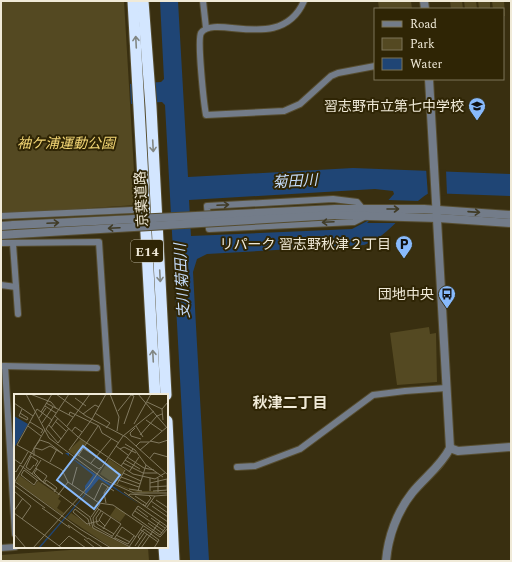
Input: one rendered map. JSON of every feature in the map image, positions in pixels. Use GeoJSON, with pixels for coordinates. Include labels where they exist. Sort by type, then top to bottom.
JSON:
{"type":"FeatureCollection","features":[{"type":"Feature","properties":{"kind":"highway","name":"京葉道路"},"geometry":{"type":"LineString","coordinates":[[134,1],[155,394]]}},
{"type":"Feature","properties":{"kind":"highway","name":"京葉道路"},"geometry":{"type":"LineString","coordinates":[[144,1],[150,80],[166,394]]}},
{"type":"Feature","properties":{"kind":"highway"},"geometry":{"type":"LineString","coordinates":[[168,441],[174,561]]}},
{"type":"Feature","properties":{"kind":"highway"},"geometry":{"type":"LineString","coordinates":[[164,548],[165,561]]}},
{"type":"Feature","properties":{"kind":"street"},"geometry":{"type":"LineString","coordinates":[[203,1],[206,28]]}},
{"type":"Feature","properties":{"kind":"street"},"geometry":{"type":"LineString","coordinates":[[304,1],[298,11],[279,26],[248,30],[222,26],[206,28],[201,34],[199,43],[206,115],[284,111],[300,104],[331,76],[338,72],[374,66]]}},
{"type":"Feature","properties":{"kind":"street"},"geometry":{"type":"LineString","coordinates":[[386,561],[388,543],[401,510],[412,493],[446,456],[450,448],[429,80]]}},
{"type":"Feature","properties":{"kind":"street"},"geometry":{"type":"LineString","coordinates":[[364,212],[354,222],[209,229],[207,206],[333,199],[357,202],[364,212],[424,218],[437,214],[511,215]]}},
{"type":"Feature","properties":{"kind":"street"},"geometry":{"type":"LineString","coordinates":[[1,226],[424,209],[437,214],[511,223]]}},
{"type":"Feature","properties":{"kind":"street"},"geometry":{"type":"LineString","coordinates":[[1,216],[132,210]]}},
{"type":"Feature","properties":{"kind":"street"},"geometry":{"type":"LineString","coordinates":[[1,235],[335,212]]}},
{"type":"Feature","properties":{"kind":"street"},"geometry":{"type":"LineString","coordinates":[[1,243],[99,242],[109,394]]}},
{"type":"Feature","properties":{"kind":"street"},"geometry":{"type":"LineString","coordinates":[[13,244],[18,314]]}},
{"type":"Feature","properties":{"kind":"street"},"geometry":{"type":"LineString","coordinates":[[1,285],[16,287]]}},
{"type":"Feature","properties":{"kind":"street"},"geometry":{"type":"LineString","coordinates":[[14,520],[3,366],[97,368]]}},
{"type":"Feature","properties":{"kind":"street"},"geometry":{"type":"LineString","coordinates":[[237,467],[255,466],[300,449],[373,395],[446,388]]}},
{"type":"Feature","properties":{"kind":"street"},"geometry":{"type":"LineString","coordinates":[[450,448],[458,451],[511,447]]}},
{"type":"Feature","properties":{"kind":"street"},"geometry":{"type":"LineString","coordinates":[[1,548],[14,547]]}},
{"type":"Feature","properties":{"kind":"green space","name":"袖ケ浦運動公園"},"geometry":{"type":"Polygon","coordinates":[[[1,1],[124,1],[136,205],[1,214],[1,1]]]}},
{"type":"Feature","properties":{"kind":"green space"},"geometry":{"type":"Polygon","coordinates":[[[378,1],[411,1],[412,8],[379,8],[378,1]]]}},
{"type":"Feature","properties":{"kind":"green space"},"geometry":{"type":"Polygon","coordinates":[[[450,1],[462,1],[463,8],[451,8],[450,1]]]}},
{"type":"Feature","properties":{"kind":"green space"},"geometry":{"type":"Polygon","coordinates":[[[464,1],[476,1],[477,8],[465,8],[464,1]]]}},
{"type":"Feature","properties":{"kind":"green space"},"geometry":{"type":"Polygon","coordinates":[[[478,1],[490,1],[490,8],[479,8],[478,1]]]}},
{"type":"Feature","properties":{"kind":"green space"},"geometry":{"type":"Polygon","coordinates":[[[492,1],[504,1],[505,16],[504,8],[493,8],[492,1]]]}},
{"type":"Feature","properties":{"kind":"green space"},"geometry":{"type":"Polygon","coordinates":[[[429,327],[430,334],[436,333],[437,382],[397,385],[390,333],[429,327]]]}},
{"type":"Feature","properties":{"kind":"green space"},"geometry":{"type":"Polygon","coordinates":[[[97,548],[148,548],[149,561],[1,561],[1,555],[97,548]]]}},
{"type":"Feature","properties":{"kind":"water"},"geometry":{"type":"Polygon","coordinates":[[[160,1],[178,1],[188,177],[353,168],[511,174],[511,196],[429,193],[420,199],[382,235],[374,241],[364,245],[207,254],[197,259],[193,272],[209,561],[190,561],[165,105],[162,102],[131,104],[130,84],[161,82],[164,79],[160,1]],[[375,189],[189,200],[191,236],[352,229],[371,219],[394,194],[393,191],[375,189]]]}},
{"type":"Feature","properties":{"kind":"pier"},"geometry":{"type":"Polygon","coordinates":[[[426,168],[446,170],[447,195],[428,196],[426,168]]]}},
{"type":"Feature","properties":{"kind":"pier"},"geometry":{"type":"Polygon","coordinates":[[[388,200],[419,201],[398,223],[367,223],[388,200]]]}},
{"type":"Feature","properties":{"kind":"place","name":"習志野市立第七中学校"},"geometry":{"type":"Point","coordinates":[477,121]}},
{"type":"Feature","properties":{"kind":"place","name":"リパーク 習志野秋津２丁目"},"geometry":{"type":"Point","coordinates":[404,259]}},
{"type":"Feature","properties":{"kind":"place","name":"団地中央"},"geometry":{"type":"Point","coordinates":[447,309]}},
{"type":"Feature","properties":{"kind":"district","name":"秋津二丁目"},"geometry":{"type":"Point","coordinates":[290,403]}},
{"type":"Feature","properties":{"kind":"water label","name":"菊田川"},"geometry":{"type":"Point","coordinates":[295,181]}},
{"type":"Feature","properties":{"kind":"water label","name":"支川菊田川"},"geometry":{"type":"Point","coordinates":[182,281]}}]}
